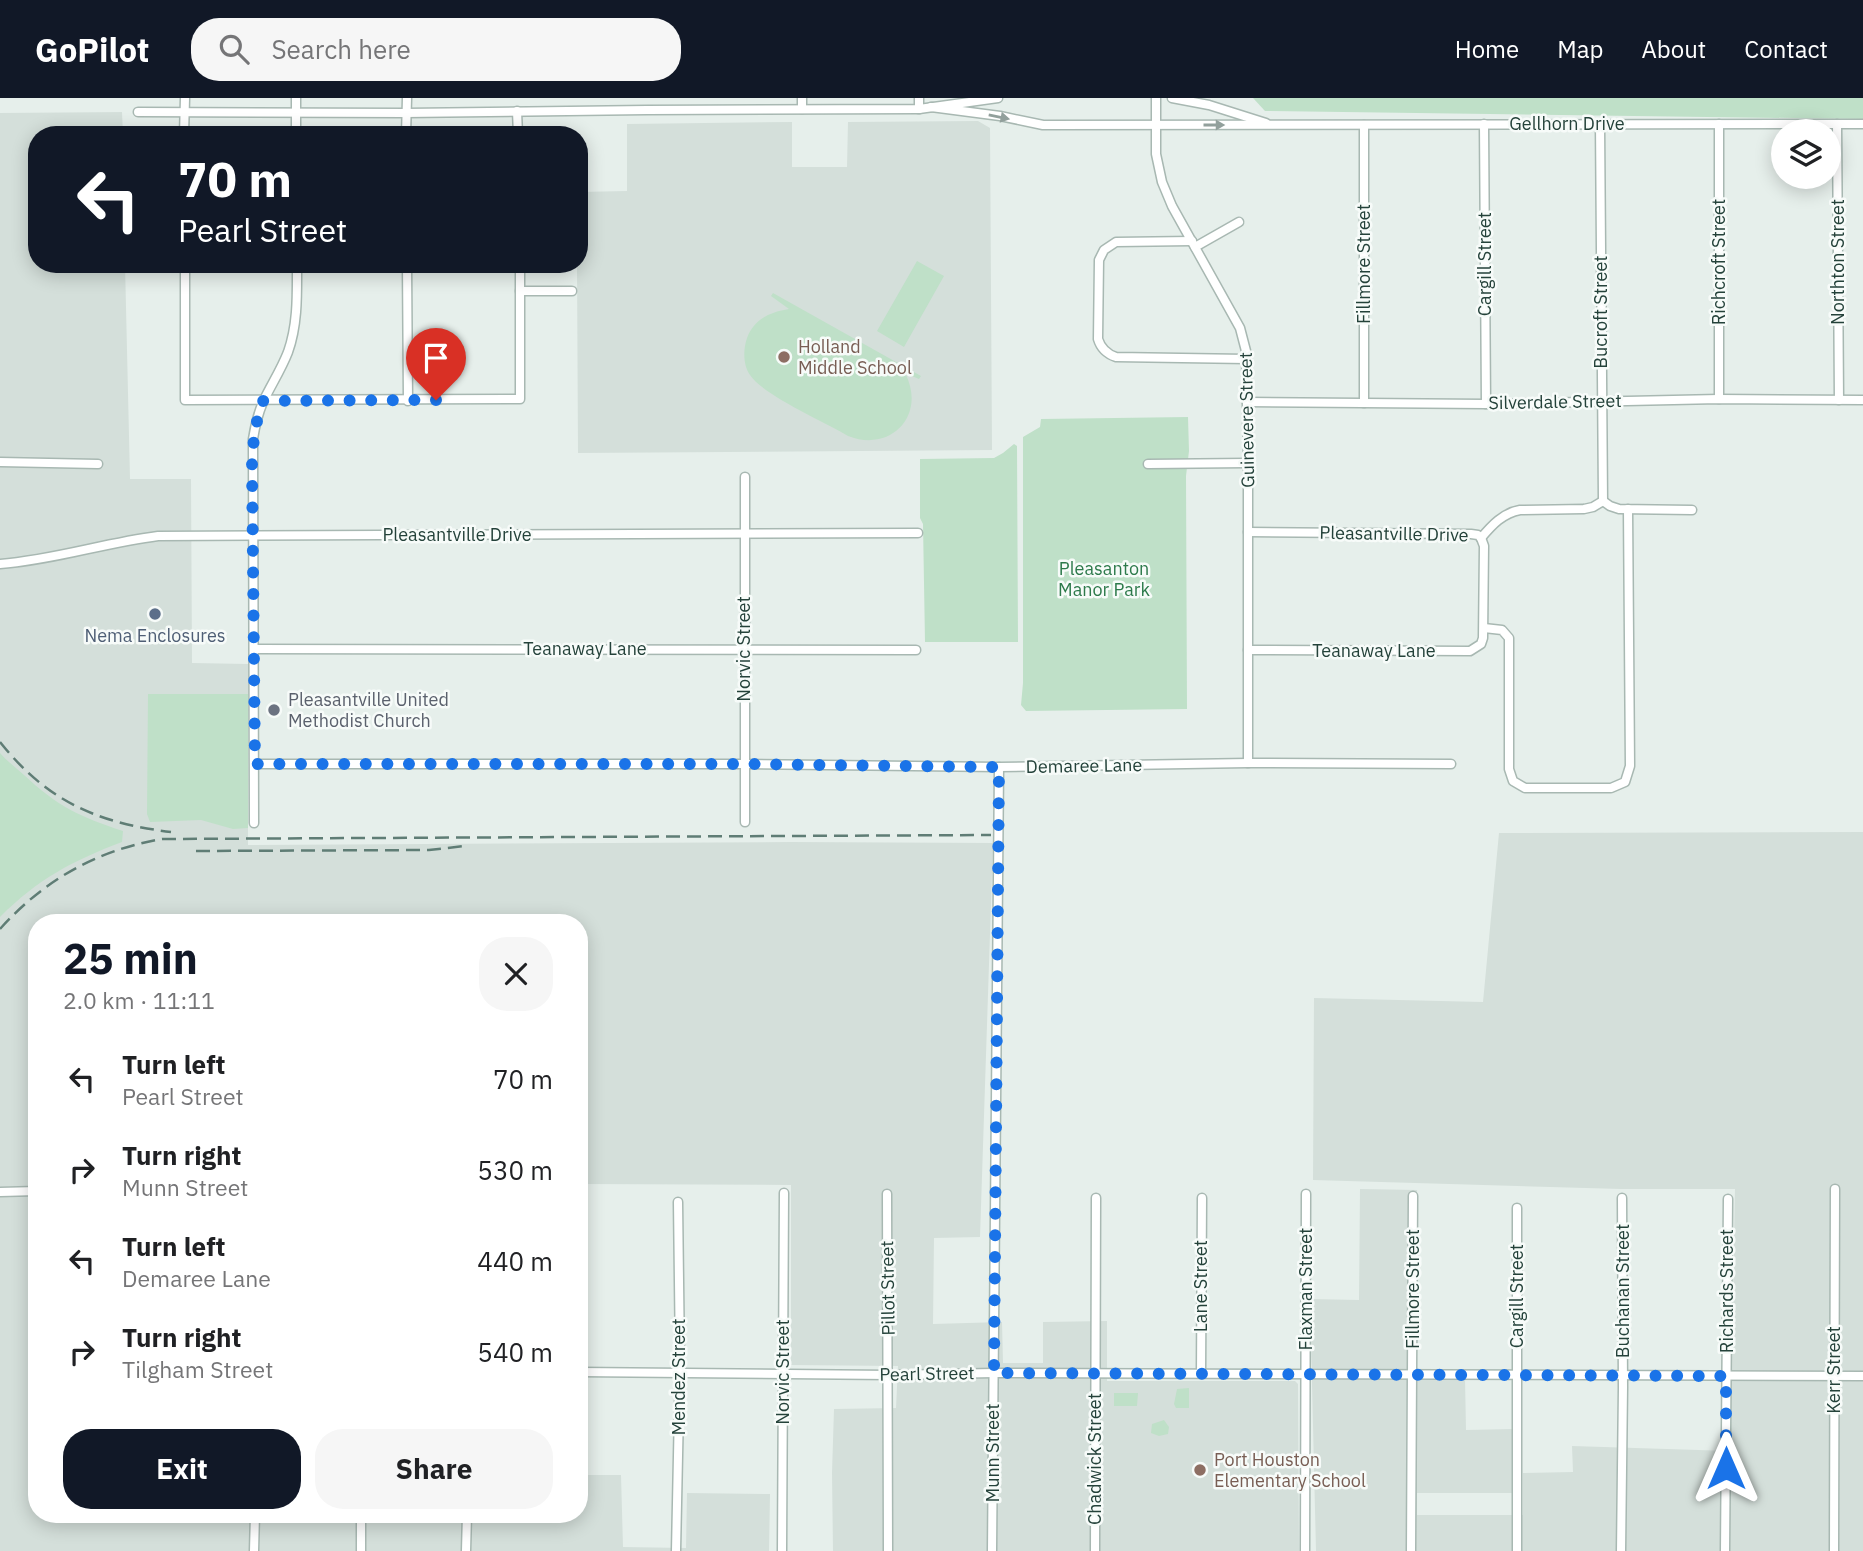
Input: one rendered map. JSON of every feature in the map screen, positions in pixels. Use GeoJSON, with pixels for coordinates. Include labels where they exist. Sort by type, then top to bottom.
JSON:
{"type":"FeatureCollection","features":[{"type":"Feature","properties":{"kind":"street"},"geometry":{"type":"LineString","coordinates":[[184,126],[185,98]]}},
{"type":"Feature","properties":{"kind":"street"},"geometry":{"type":"LineString","coordinates":[[296,98],[296,126]]}},
{"type":"Feature","properties":{"kind":"street"},"geometry":{"type":"LineString","coordinates":[[407,98],[407,126]]}},
{"type":"Feature","properties":{"kind":"street"},"geometry":{"type":"LineString","coordinates":[[802,98],[802,109]]}},
{"type":"Feature","properties":{"kind":"street"},"geometry":{"type":"LineString","coordinates":[[919,98],[919,109]]}},
{"type":"Feature","properties":{"kind":"street","name":"Gellhorn Drive"},"geometry":{"type":"LineString","coordinates":[[138,112],[919,109],[998,98]]}},
{"type":"Feature","properties":{"kind":"street","name":"Guinevere Street"},"geometry":{"type":"LineString","coordinates":[[1156,98],[1156,154],[1161,182],[1240,328],[1245,343],[1248,463],[1248,763]]}},
{"type":"Feature","properties":{"kind":"street","name":"Gellhorn Drive"},"geometry":{"type":"LineString","coordinates":[[1172,98],[1209,105],[1272,125]]}},
{"type":"Feature","properties":{"kind":"street","name":"Gellhorn Drive"},"geometry":{"type":"LineString","coordinates":[[931,107],[1043,125],[1771,124]]}},
{"type":"Feature","properties":{"kind":"street"},"geometry":{"type":"LineString","coordinates":[[517,111],[518,126]]}},
{"type":"Feature","properties":{"kind":"street","name":"Cargill Street"},"geometry":{"type":"LineString","coordinates":[[1484,124],[1486,404]]}},
{"type":"Feature","properties":{"kind":"street","name":"Bucroft Street"},"geometry":{"type":"LineString","coordinates":[[1600,124],[1603,500]]}},
{"type":"Feature","properties":{"kind":"street","name":"Richcroft Street"},"geometry":{"type":"LineString","coordinates":[[1718,124],[1719,399]]}},
{"type":"Feature","properties":{"kind":"street","name":"Gellhorn Drive"},"geometry":{"type":"LineString","coordinates":[[1841,124],[1863,124]]}},
{"type":"Feature","properties":{"kind":"street","name":"Fillmore Street"},"geometry":{"type":"LineString","coordinates":[[1364,125],[1364,402]]}},
{"type":"Feature","properties":{"kind":"street","name":"Northton Street"},"geometry":{"type":"LineString","coordinates":[[1837,189],[1839,400]]}},
{"type":"Feature","properties":{"kind":"street"},"geometry":{"type":"LineString","coordinates":[[1239,222],[1194,244],[1116,242],[1107,248],[1099,260],[1098,339],[1102,348],[1116,357],[1247,359]]}},
{"type":"Feature","properties":{"kind":"street"},"geometry":{"type":"LineString","coordinates":[[185,273],[185,400],[263,401],[520,399],[520,273]]}},
{"type":"Feature","properties":{"kind":"street"},"geometry":{"type":"LineString","coordinates":[[254,823],[253,439],[263,401],[283,365],[294,331],[297,273]]}},
{"type":"Feature","properties":{"kind":"street"},"geometry":{"type":"LineString","coordinates":[[407,273],[408,401]]}},
{"type":"Feature","properties":{"kind":"street"},"geometry":{"type":"LineString","coordinates":[[520,290],[572,291]]}},
{"type":"Feature","properties":{"kind":"street","name":"Silverdale Street"},"geometry":{"type":"LineString","coordinates":[[1247,402],[1486,404],[1719,399],[1863,400]]}},
{"type":"Feature","properties":{"kind":"street"},"geometry":{"type":"LineString","coordinates":[[0,462],[98,464]]}},
{"type":"Feature","properties":{"kind":"street"},"geometry":{"type":"LineString","coordinates":[[1148,464],[1248,463]]}},
{"type":"Feature","properties":{"kind":"street","name":"Norvic Street"},"geometry":{"type":"LineString","coordinates":[[745,477],[745,821]]}},
{"type":"Feature","properties":{"kind":"street"},"geometry":{"type":"LineString","coordinates":[[1603,500],[1610,506],[1628,509],[1692,510]]}},
{"type":"Feature","properties":{"kind":"street","name":"Pleasantville Drive"},"geometry":{"type":"LineString","coordinates":[[1248,532],[1471,534],[1481,538],[1505,514],[1511,512],[1584,509],[1603,500]]}},
{"type":"Feature","properties":{"kind":"street"},"geometry":{"type":"LineString","coordinates":[[1481,538],[1484,546],[1483,628],[1502,630],[1510,638],[1509,769],[1513,780],[1525,788],[1611,788],[1625,782],[1630,766],[1628,509]]}},
{"type":"Feature","properties":{"kind":"street","name":"Pleasantville Drive"},"geometry":{"type":"LineString","coordinates":[[0,564],[32,561],[156,536],[918,533]]}},
{"type":"Feature","properties":{"kind":"street","name":"Teanaway Lane"},"geometry":{"type":"LineString","coordinates":[[1248,650],[1470,651],[1481,643],[1483,628]]}},
{"type":"Feature","properties":{"kind":"street","name":"Teanaway Lane"},"geometry":{"type":"LineString","coordinates":[[254,649],[916,650]]}},
{"type":"Feature","properties":{"kind":"street","name":"Demaree Lane"},"geometry":{"type":"LineString","coordinates":[[255,764],[999,767],[1248,763],[1451,764]]}},
{"type":"Feature","properties":{"kind":"street","name":"Munn Street"},"geometry":{"type":"LineString","coordinates":[[992,1551],[999,767]]}},
{"type":"Feature","properties":{"kind":"street","name":"Kerr Street"},"geometry":{"type":"LineString","coordinates":[[1834,1551],[1835,1189]]}},
{"type":"Feature","properties":{"kind":"street"},"geometry":{"type":"LineString","coordinates":[[0,1192],[28,1191]]}},
{"type":"Feature","properties":{"kind":"street","name":"Norvic Street"},"geometry":{"type":"LineString","coordinates":[[782,1551],[784,1193]]}},
{"type":"Feature","properties":{"kind":"street","name":"Pillot Street"},"geometry":{"type":"LineString","coordinates":[[887,1194],[888,1551]]}},
{"type":"Feature","properties":{"kind":"street","name":"Flaxman Street"},"geometry":{"type":"LineString","coordinates":[[1305,1551],[1306,1194]]}},
{"type":"Feature","properties":{"kind":"street","name":"Fillmore Street"},"geometry":{"type":"LineString","coordinates":[[1411,1551],[1413,1196]]}},
{"type":"Feature","properties":{"kind":"street","name":"Chadwick Street"},"geometry":{"type":"LineString","coordinates":[[1095,1551],[1096,1198]]}},
{"type":"Feature","properties":{"kind":"street","name":"Lane Street"},"geometry":{"type":"LineString","coordinates":[[1201,1374],[1202,1198]]}},
{"type":"Feature","properties":{"kind":"street","name":"Buchanan Street"},"geometry":{"type":"LineString","coordinates":[[1621,1551],[1622,1198]]}},
{"type":"Feature","properties":{"kind":"street","name":"Richards Street"},"geometry":{"type":"LineString","coordinates":[[1725,1551],[1728,1199]]}},
{"type":"Feature","properties":{"kind":"street","name":"Mendez Street"},"geometry":{"type":"LineString","coordinates":[[676,1551],[680,1373],[678,1202]]}},
{"type":"Feature","properties":{"kind":"street","name":"Cargill Street"},"geometry":{"type":"LineString","coordinates":[[1517,1208],[1517,1551]]}},
{"type":"Feature","properties":{"kind":"street","name":"Pearl Street"},"geometry":{"type":"LineString","coordinates":[[588,1372],[1863,1376]]}},
{"type":"Feature","properties":{"kind":"street"},"geometry":{"type":"LineString","coordinates":[[254,1551],[255,1523]]}},
{"type":"Feature","properties":{"kind":"street"},"geometry":{"type":"LineString","coordinates":[[361,1523],[361,1551]]}},
{"type":"Feature","properties":{"kind":"street"},"geometry":{"type":"LineString","coordinates":[[466,1551],[467,1523]]}},
{"type":"Feature","properties":{"kind":"shaded area"},"geometry":{"type":"Polygon","coordinates":[[[122,112],[123,126],[28,126],[28,273],[125,273],[130,479],[191,479],[192,663],[248,664],[248,845],[993,843],[980,1237],[934,1238],[933,1324],[1002,1322],[1003,1363],[1043,1363],[1043,1322],[1107,1321],[1107,1381],[1295,1381],[1298,1384],[1299,1551],[833,1551],[834,1409],[896,1408],[898,1366],[791,1365],[791,1185],[588,1184],[588,914],[28,914],[28,1523],[588,1523],[588,1475],[621,1475],[623,1547],[686,1548],[687,1493],[770,1494],[769,1551],[0,1551],[0,113],[122,112]]]}},
{"type":"Feature","properties":{"kind":"shaded area","name":"Holland Middle School"},"geometry":{"type":"Polygon","coordinates":[[[978,121],[990,128],[992,450],[578,453],[577,273],[588,273],[588,192],[627,191],[627,124],[792,122],[792,167],[847,167],[848,122],[978,121]]]}},
{"type":"Feature","properties":{"kind":"shaded area"},"geometry":{"type":"Polygon","coordinates":[[[1863,832],[1863,1551],[1316,1551],[1310,1299],[1359,1300],[1360,1189],[1417,1190],[1415,1378],[1465,1378],[1466,1430],[1514,1429],[1515,1493],[1417,1493],[1417,1515],[1523,1515],[1523,1473],[1573,1472],[1572,1446],[1730,1451],[1735,1189],[1621,1189],[1313,1180],[1314,998],[1483,1002],[1499,833],[1863,832]]]}},
{"type":"Feature","properties":{"kind":"green space"},"geometry":{"type":"Polygon","coordinates":[[[1253,98],[1863,98],[1863,119],[1265,111],[1253,98]]]}},
{"type":"Feature","properties":{"kind":"green space"},"geometry":{"type":"Polygon","coordinates":[[[917,261],[944,276],[904,347],[877,331],[917,261]]]}},
{"type":"Feature","properties":{"kind":"green space"},"geometry":{"type":"Polygon","coordinates":[[[773,293],[921,376],[919,379],[905,373],[911,388],[911,403],[908,416],[901,427],[891,435],[878,439],[864,440],[848,436],[781,400],[757,383],[750,375],[745,362],[744,352],[750,331],[758,321],[775,312],[789,309],[771,296],[773,293]]]}},
{"type":"Feature","properties":{"kind":"green space","name":"Pleasanton Manor Park"},"geometry":{"type":"Polygon","coordinates":[[[1188,417],[1187,709],[1026,711],[1021,705],[1023,437],[1040,427],[1041,419],[1188,417]]]}},
{"type":"Feature","properties":{"kind":"green space"},"geometry":{"type":"Polygon","coordinates":[[[1014,444],[1017,446],[1018,642],[925,642],[920,459],[994,458],[1014,444]]]}},
{"type":"Feature","properties":{"kind":"green space"},"geometry":{"type":"Polygon","coordinates":[[[148,694],[248,694],[248,828],[233,829],[201,820],[150,822],[147,814],[148,694]]]}},
{"type":"Feature","properties":{"kind":"green space"},"geometry":{"type":"Polygon","coordinates":[[[0,753],[58,803],[94,821],[123,831],[122,842],[57,872],[28,892],[0,917],[0,753]]]}},
{"type":"Feature","properties":{"kind":"green space"},"geometry":{"type":"Polygon","coordinates":[[[1189,1388],[1189,1408],[1176,1408],[1174,1404],[1177,1389],[1189,1388]]]}},
{"type":"Feature","properties":{"kind":"green space"},"geometry":{"type":"Polygon","coordinates":[[[1114,1393],[1138,1393],[1137,1406],[1114,1406],[1114,1393]]]}},
{"type":"Feature","properties":{"kind":"green space"},"geometry":{"type":"Polygon","coordinates":[[[1164,1420],[1169,1427],[1168,1434],[1159,1436],[1151,1433],[1152,1424],[1164,1420]]]}},
{"type":"Feature","properties":{"kind":"railway"},"geometry":{"type":"LineString","coordinates":[[0,742],[36,780],[75,806],[120,822],[171,832]]}},
{"type":"Feature","properties":{"kind":"railway"},"geometry":{"type":"LineString","coordinates":[[0,929],[35,896],[73,870],[115,851],[162,839],[991,835]]}},
{"type":"Feature","properties":{"kind":"railway"},"geometry":{"type":"LineString","coordinates":[[196,851],[429,850],[465,846]]}},
{"type":"Feature","properties":{"kind":"place","name":"Holland Middle School"},"geometry":{"type":"Point","coordinates":[784,357]}},
{"type":"Feature","properties":{"kind":"place","name":"Nema Enclosures"},"geometry":{"type":"Point","coordinates":[155,614]}},
{"type":"Feature","properties":{"kind":"place","name":"Pleasantville United Methodist Church"},"geometry":{"type":"Point","coordinates":[274,710]}},
{"type":"Feature","properties":{"kind":"place","name":"Port Houston Elementary School"},"geometry":{"type":"Point","coordinates":[1200,1470]}},
{"type":"Feature","properties":{"kind":"route"},"geometry":{"type":"LineString","coordinates":[[436,400],[263,401],[256,420],[252,465],[255,764],[999,767],[994,1373],[1726,1376],[1726,1468]]}}]}
